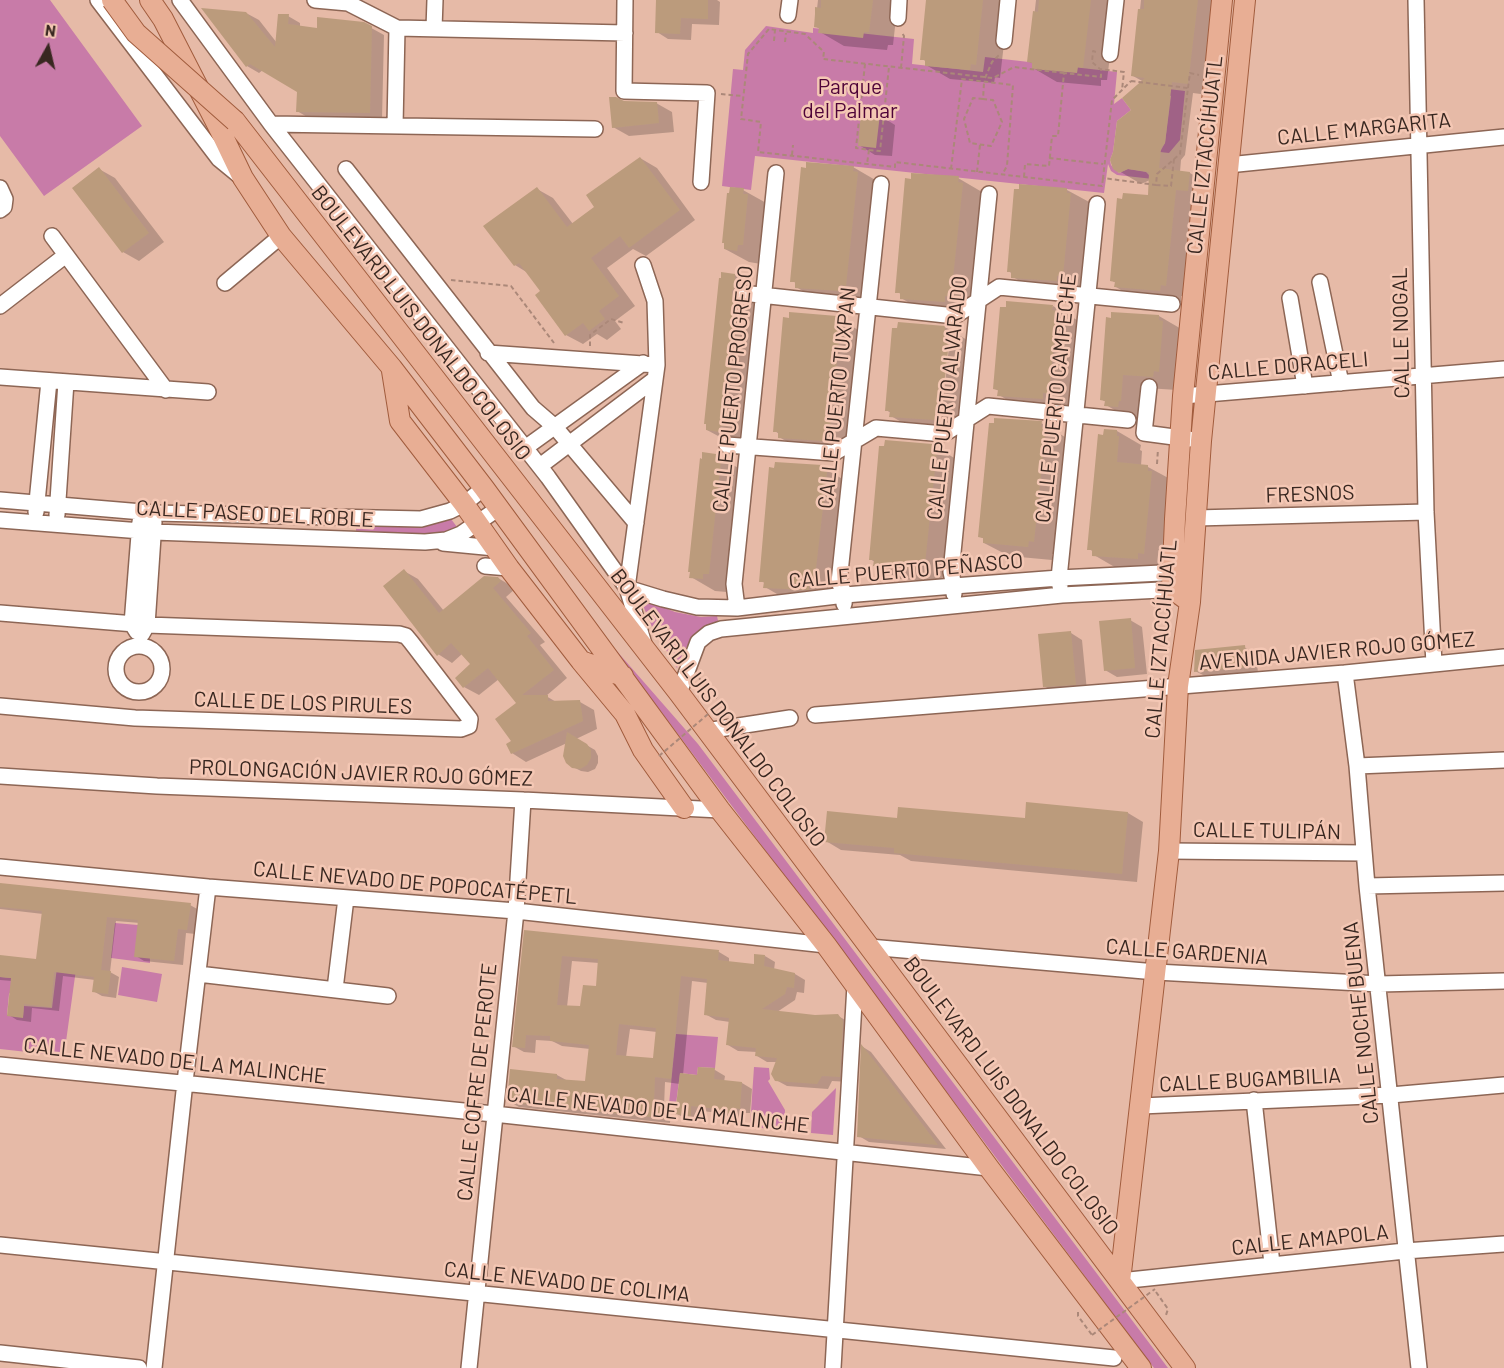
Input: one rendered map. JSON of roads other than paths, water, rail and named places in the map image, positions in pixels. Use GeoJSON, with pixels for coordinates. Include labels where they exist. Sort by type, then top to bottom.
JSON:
{"type":"FeatureCollection","features":[{"type":"Feature","properties":{"kind":"main road","name":"BOULEVARD LUIS DONALDO COLOSIO"},"geometry":{"type":"LineString","coordinates":[[112,0],[136,33],[235,121],[679,693],[1185,1368]]}},
{"type":"Feature","properties":{"kind":"main road"},"geometry":{"type":"LineString","coordinates":[[150,0],[163,19],[243,178],[281,236],[392,368],[499,508],[720,810],[826,945],[989,1168],[1117,1358],[1141,1368]]}},
{"type":"Feature","properties":{"kind":"main road"},"geometry":{"type":"LineString","coordinates":[[1183,585],[1180,438],[1222,0]]}},
{"type":"Feature","properties":{"kind":"main road","name":"CALLE IZTACCÍHUATL"},"geometry":{"type":"LineString","coordinates":[[1120,1281],[1169,851],[1183,585],[1196,518],[1201,441],[1245,0]]}},
{"type":"Feature","properties":{"kind":"main road"},"geometry":{"type":"LineString","coordinates":[[1215,78],[1237,80]]}},
{"type":"Feature","properties":{"kind":"main road"},"geometry":{"type":"LineString","coordinates":[[392,368],[400,421],[464,504],[483,545],[509,568],[625,714],[643,750],[684,808]]}},
{"type":"Feature","properties":{"kind":"main road"},"geometry":{"type":"LineString","coordinates":[[581,661],[623,676]]}},
{"type":"Feature","properties":{"kind":"street"},"geometry":{"type":"LineString","coordinates":[[98,0],[219,159],[243,178]]}},
{"type":"Feature","properties":{"kind":"street"},"geometry":{"type":"LineString","coordinates":[[180,0],[271,124],[540,466],[627,588],[646,650]]}},
{"type":"Feature","properties":{"kind":"street"},"geometry":{"type":"LineString","coordinates":[[315,0],[348,1],[398,28],[625,33]]}},
{"type":"Feature","properties":{"kind":"street"},"geometry":{"type":"LineString","coordinates":[[434,29],[435,0]]}},
{"type":"Feature","properties":{"kind":"street"},"geometry":{"type":"LineString","coordinates":[[625,0],[624,91],[707,93],[701,182]]}},
{"type":"Feature","properties":{"kind":"street"},"geometry":{"type":"LineString","coordinates":[[898,18],[900,0]]}},
{"type":"Feature","properties":{"kind":"street"},"geometry":{"type":"LineString","coordinates":[[1004,41],[1008,0]]}},
{"type":"Feature","properties":{"kind":"street"},"geometry":{"type":"LineString","coordinates":[[1110,54],[1116,0]]}},
{"type":"Feature","properties":{"kind":"street","name":"CALLE NOGAL"},"geometry":{"type":"LineString","coordinates":[[1416,0],[1422,375],[1434,664]]}},
{"type":"Feature","properties":{"kind":"street"},"geometry":{"type":"LineString","coordinates":[[395,126],[398,28]]}},
{"type":"Feature","properties":{"kind":"street"},"geometry":{"type":"LineString","coordinates":[[271,124],[595,129]]}},
{"type":"Feature","properties":{"kind":"street","name":"CALLE MARGARITA"},"geometry":{"type":"LineString","coordinates":[[1228,165],[1504,137]]}},
{"type":"Feature","properties":{"kind":"street"},"geometry":{"type":"LineString","coordinates":[[346,169],[533,408],[555,427],[636,523]]}},
{"type":"Feature","properties":{"kind":"street","name":"CALLE PUERTO PROGRESO"},"geometry":{"type":"LineString","coordinates":[[737,608],[734,584],[776,173]]}},
{"type":"Feature","properties":{"kind":"street","name":"CALLE PUERTO TUXPAN"},"geometry":{"type":"LineString","coordinates":[[843,616],[845,595],[839,582],[881,184]]}},
{"type":"Feature","properties":{"kind":"street"},"geometry":{"type":"LineString","coordinates":[[0,188],[5,199],[4,207],[0,210]]}},
{"type":"Feature","properties":{"kind":"street","name":"CALLE PUERTO ALVARADO"},"geometry":{"type":"LineString","coordinates":[[952,605],[954,586],[951,572],[989,194]]}},
{"type":"Feature","properties":{"kind":"street","name":"CALLE PUERTO CAMPECHE"},"geometry":{"type":"LineString","coordinates":[[1062,595],[1059,578],[1097,204]]}},
{"type":"Feature","properties":{"kind":"street"},"geometry":{"type":"LineString","coordinates":[[52,236],[166,390]]}},
{"type":"Feature","properties":{"kind":"street"},"geometry":{"type":"LineString","coordinates":[[225,284],[281,236]]}},
{"type":"Feature","properties":{"kind":"street"},"geometry":{"type":"LineString","coordinates":[[0,306],[66,255]]}},
{"type":"Feature","properties":{"kind":"street"},"geometry":{"type":"LineString","coordinates":[[627,588],[652,369],[655,301],[643,265]]}},
{"type":"Feature","properties":{"kind":"street"},"geometry":{"type":"LineString","coordinates":[[1320,282],[1341,382]]}},
{"type":"Feature","properties":{"kind":"street"},"geometry":{"type":"LineString","coordinates":[[742,293],[955,316],[999,287],[1172,304]]}},
{"type":"Feature","properties":{"kind":"street"},"geometry":{"type":"LineString","coordinates":[[1290,298],[1305,386]]}},
{"type":"Feature","properties":{"kind":"street"},"geometry":{"type":"LineString","coordinates":[[488,353],[652,369]]}},
{"type":"Feature","properties":{"kind":"street"},"geometry":{"type":"LineString","coordinates":[[525,448],[555,427],[652,369]]}},
{"type":"Feature","properties":{"kind":"street"},"geometry":{"type":"LineString","coordinates":[[540,466],[569,444],[652,369]]}},
{"type":"Feature","properties":{"kind":"street","name":"CALLE DORACELI"},"geometry":{"type":"LineString","coordinates":[[1183,396],[1504,369]]}},
{"type":"Feature","properties":{"kind":"street"},"geometry":{"type":"LineString","coordinates":[[0,377],[208,392]]}},
{"type":"Feature","properties":{"kind":"street"},"geometry":{"type":"LineString","coordinates":[[35,523],[49,381]]}},
{"type":"Feature","properties":{"kind":"street"},"geometry":{"type":"LineString","coordinates":[[57,524],[66,382]]}},
{"type":"Feature","properties":{"kind":"street"},"geometry":{"type":"LineString","coordinates":[[1149,387],[1144,434],[1201,441]]}},
{"type":"Feature","properties":{"kind":"street"},"geometry":{"type":"LineString","coordinates":[[727,445],[834,453],[876,428],[944,434],[988,405],[1128,420]]}},
{"type":"Feature","properties":{"kind":"street"},"geometry":{"type":"LineString","coordinates":[[43,449],[61,450]]}},
{"type":"Feature","properties":{"kind":"street","name":"CALLE PASEO DEL ROBLE"},"geometry":{"type":"LineString","coordinates":[[0,500],[147,512],[421,519],[443,514],[464,504],[484,488]]}},
{"type":"Feature","properties":{"kind":"street","name":"CALLE PASEO DEL ROBLE"},"geometry":{"type":"LineString","coordinates":[[0,520],[147,531],[425,542],[446,540],[461,534],[483,545],[499,508]]}},
{"type":"Feature","properties":{"kind":"street"},"geometry":{"type":"LineString","coordinates":[[0,613],[140,633],[158,656],[162,670],[157,684],[144,692],[137,692],[124,687],[116,675],[115,668],[117,661],[140,633],[147,512]]}},
{"type":"Feature","properties":{"kind":"street","name":"FRESNOS"},"geometry":{"type":"LineString","coordinates":[[1196,518],[1426,512]]}},
{"type":"Feature","properties":{"kind":"street"},"geometry":{"type":"LineString","coordinates":[[425,542],[483,545]]}},
{"type":"Feature","properties":{"kind":"street","name":"CALLE PUERTO PEÑASCO"},"geometry":{"type":"LineString","coordinates":[[627,588],[697,607],[737,608],[845,595],[1059,578],[1183,585]]}},
{"type":"Feature","properties":{"kind":"street","name":"CALLE PUERTO PEÑASCO"},"geometry":{"type":"LineString","coordinates":[[679,693],[698,642],[709,633],[721,629],[952,605],[1183,585]]}},
{"type":"Feature","properties":{"kind":"street","name":"CALLE DE LOS PIRULES"},"geometry":{"type":"LineString","coordinates":[[0,706],[135,718],[461,729],[469,726],[470,719],[406,636],[399,634],[140,633]]}},
{"type":"Feature","properties":{"kind":"street","name":"AVENIDA JAVIER ROJO GÓMEZ"},"geometry":{"type":"LineString","coordinates":[[815,715],[1345,673],[1504,657]]}},
{"type":"Feature","properties":{"kind":"street","name":"CALLE NOCHE BUENA"},"geometry":{"type":"LineString","coordinates":[[1345,673],[1357,766],[1367,886],[1419,1368]]}},
{"type":"Feature","properties":{"kind":"street"},"geometry":{"type":"LineString","coordinates":[[135,718],[137,692]]}},
{"type":"Feature","properties":{"kind":"street"},"geometry":{"type":"LineString","coordinates":[[706,731],[790,718]]}},
{"type":"Feature","properties":{"kind":"street"},"geometry":{"type":"LineString","coordinates":[[1357,766],[1504,760]]}},
{"type":"Feature","properties":{"kind":"street","name":"PROLONGACIÓN JAVIER ROJO GÓMEZ"},"geometry":{"type":"LineString","coordinates":[[0,776],[157,786],[720,810]]}},
{"type":"Feature","properties":{"kind":"street","name":"CALLE COFRE DE PEROTE"},"geometry":{"type":"LineString","coordinates":[[470,1368],[516,910],[523,800]]}},
{"type":"Feature","properties":{"kind":"street","name":"CALLE TULIPÁN"},"geometry":{"type":"LineString","coordinates":[[1169,851],[1364,853]]}},
{"type":"Feature","properties":{"kind":"street","name":"CALLE NEVADO DE POPOCATÉPETL"},"geometry":{"type":"LineString","coordinates":[[0,867],[208,887],[516,910],[826,945]]}},
{"type":"Feature","properties":{"kind":"street"},"geometry":{"type":"LineString","coordinates":[[1367,886],[1504,882]]}},
{"type":"Feature","properties":{"kind":"street"},"geometry":{"type":"LineString","coordinates":[[154,1368],[208,887]]}},
{"type":"Feature","properties":{"kind":"street"},"geometry":{"type":"LineString","coordinates":[[335,989],[346,898]]}},
{"type":"Feature","properties":{"kind":"street","name":"CALLE GARDENIA"},"geometry":{"type":"LineString","coordinates":[[869,947],[1156,972],[1379,984],[1504,981]]}},
{"type":"Feature","properties":{"kind":"street"},"geometry":{"type":"LineString","coordinates":[[198,974],[388,996]]}},
{"type":"Feature","properties":{"kind":"street"},"geometry":{"type":"LineString","coordinates":[[833,1368],[855,985]]}},
{"type":"Feature","properties":{"kind":"street","name":"CALLE NEVADO DE LA MALINCHE"},"geometry":{"type":"LineString","coordinates":[[0,1065],[494,1114],[989,1168]]}},
{"type":"Feature","properties":{"kind":"street","name":"CALLE BUGAMBILIA"},"geometry":{"type":"LineString","coordinates":[[1141,1106],[1390,1095],[1504,1085]]}},
{"type":"Feature","properties":{"kind":"street"},"geometry":{"type":"LineString","coordinates":[[1254,1100],[1272,1264]]}},
{"type":"Feature","properties":{"kind":"street","name":"CALLE AMAPOLA"},"geometry":{"type":"LineString","coordinates":[[1120,1281],[1405,1251],[1504,1244]]}},
{"type":"Feature","properties":{"kind":"street","name":"CALLE NEVADO DE COLIMA"},"geometry":{"type":"LineString","coordinates":[[0,1245],[1117,1358]]}},
{"type":"Feature","properties":{"kind":"street"},"geometry":{"type":"LineString","coordinates":[[0,1353],[139,1368]]}},
{"type":"Feature","properties":{"kind":"park label","name":"Parque del Palmar"},"geometry":{"type":"Point","coordinates":[850,99]}}]}
